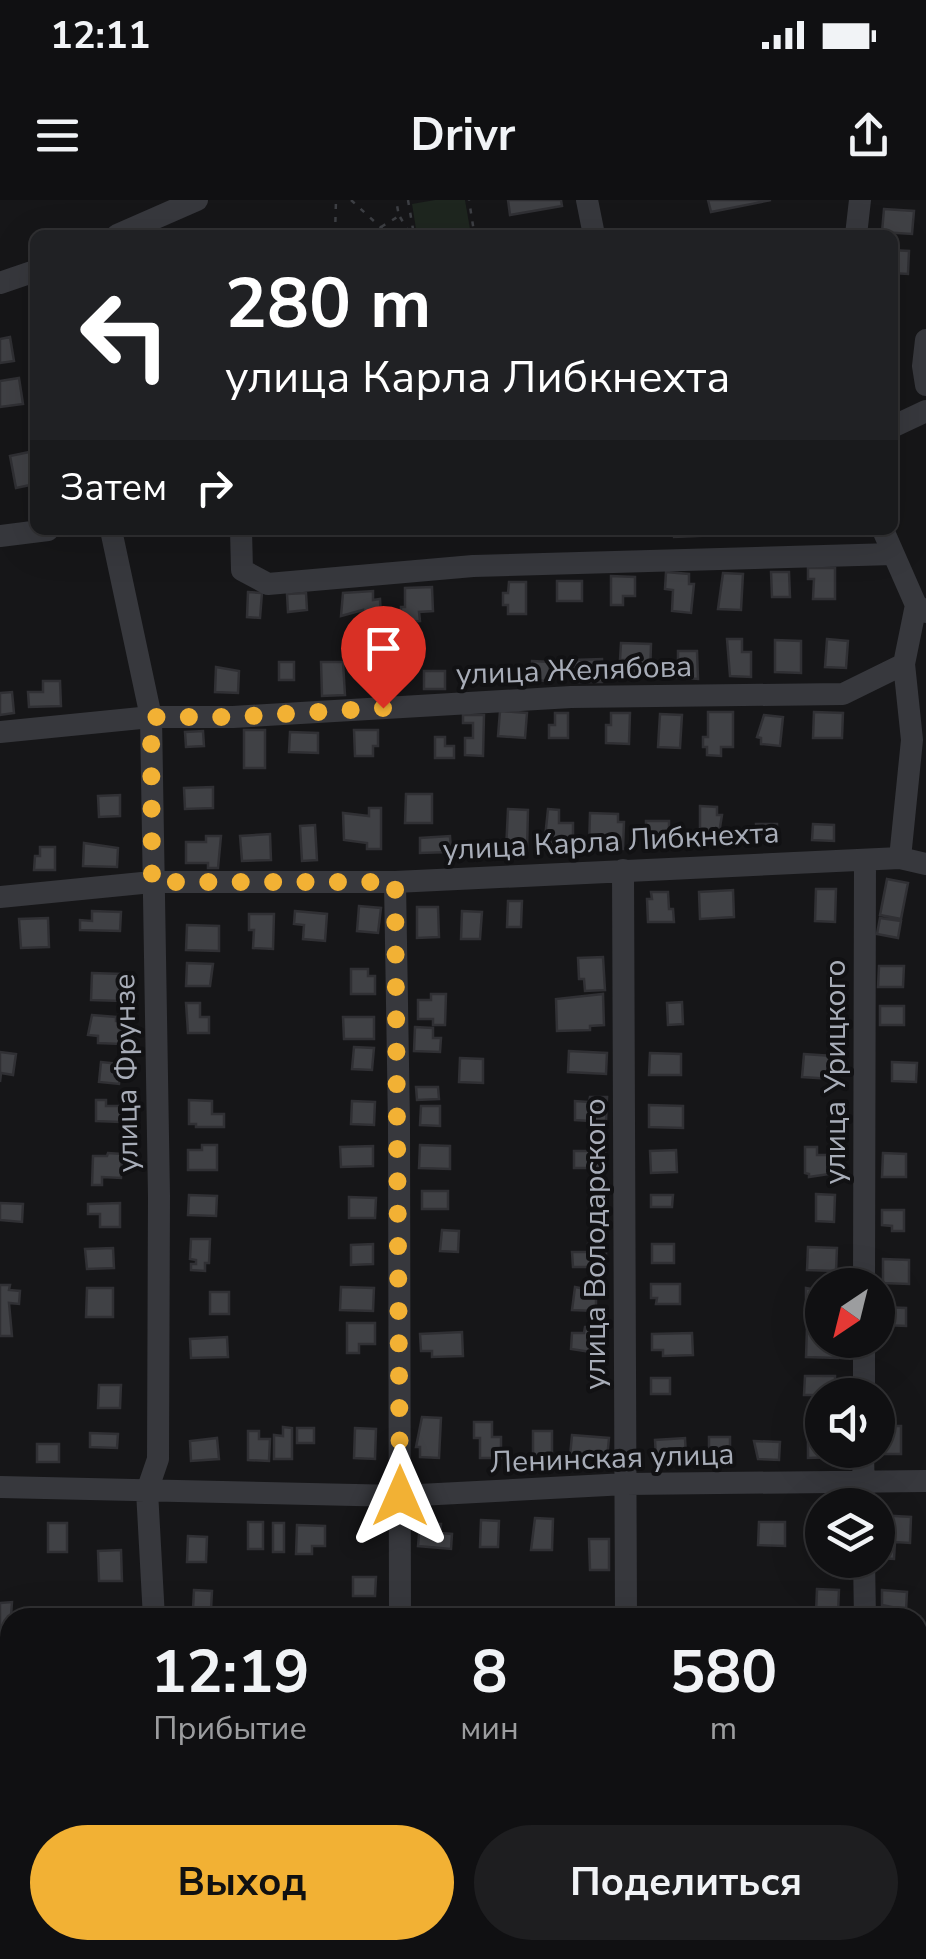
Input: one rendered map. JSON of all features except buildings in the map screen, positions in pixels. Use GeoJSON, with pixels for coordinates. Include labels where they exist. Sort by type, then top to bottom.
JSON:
{"type":"FeatureCollection","features":[{"type":"Feature","properties":{"kind":"street"},"geometry":{"type":"LineString","coordinates":[[128,230],[197,200]]}},
{"type":"Feature","properties":{"kind":"street"},"geometry":{"type":"LineString","coordinates":[[588,200],[593,230]]}},
{"type":"Feature","properties":{"kind":"street"},"geometry":{"type":"LineString","coordinates":[[857,230],[860,200]]}},
{"type":"Feature","properties":{"kind":"street"},"geometry":{"type":"LineString","coordinates":[[0,283],[30,273]]}},
{"type":"Feature","properties":{"kind":"street"},"geometry":{"type":"LineString","coordinates":[[926,340],[926,385]]}},
{"type":"Feature","properties":{"kind":"street"},"geometry":{"type":"LineString","coordinates":[[898,424],[926,411]]}},
{"type":"Feature","properties":{"kind":"street"},"geometry":{"type":"LineString","coordinates":[[0,536],[30,532]]}},
{"type":"Feature","properties":{"kind":"street","name":"улица Фрунзе"},"geometry":{"type":"LineString","coordinates":[[112,535],[151,717],[159,1196],[158,1460],[146,1492],[153,1608]]}},
{"type":"Feature","properties":{"kind":"street"},"geometry":{"type":"LineString","coordinates":[[241,535],[242,570],[268,584],[473,566],[893,554]]}},
{"type":"Feature","properties":{"kind":"street"},"geometry":{"type":"LineString","coordinates":[[885,535],[921,609],[904,664],[912,740],[900,858]]}},
{"type":"Feature","properties":{"kind":"street","name":"улица Желябова"},"geometry":{"type":"LineString","coordinates":[[0,732],[151,717],[233,717],[571,696],[842,694],[904,664]]}},
{"type":"Feature","properties":{"kind":"street","name":"улица Карла Либкнехта"},"geometry":{"type":"LineString","coordinates":[[0,897],[152,882],[395,882],[900,858],[926,864]]}},
{"type":"Feature","properties":{"kind":"street","name":"улица Урицкого"},"geometry":{"type":"LineString","coordinates":[[864,1268],[866,860]]}},
{"type":"Feature","properties":{"kind":"street","name":"улица Володарского"},"geometry":{"type":"LineString","coordinates":[[623,870],[626,1608]]}},
{"type":"Feature","properties":{"kind":"street"},"geometry":{"type":"LineString","coordinates":[[395,882],[400,1608]]}},
{"type":"Feature","properties":{"kind":"street","name":"Ленинская улица"},"geometry":{"type":"LineString","coordinates":[[892,1488],[926,1481]]}},
{"type":"Feature","properties":{"kind":"street","name":"Ленинская улица"},"geometry":{"type":"LineString","coordinates":[[0,1488],[400,1496],[626,1484],[805,1492]]}},
{"type":"Feature","properties":{"kind":"street"},"geometry":{"type":"LineString","coordinates":[[864,1578],[865,1608]]}},
{"type":"Feature","properties":{"kind":"path"},"geometry":{"type":"LineString","coordinates":[[335,230],[336,200]]}},
{"type":"Feature","properties":{"kind":"path"},"geometry":{"type":"LineString","coordinates":[[351,200],[384,230]]}},
{"type":"Feature","properties":{"kind":"path"},"geometry":{"type":"LineString","coordinates":[[396,200],[399,216],[409,230]]}},
{"type":"Feature","properties":{"kind":"path"},"geometry":{"type":"LineString","coordinates":[[408,200],[412,230]]}},
{"type":"Feature","properties":{"kind":"path"},"geometry":{"type":"LineString","coordinates":[[469,200],[474,230]]}},
{"type":"Feature","properties":{"kind":"path"},"geometry":{"type":"LineString","coordinates":[[381,227],[399,216]]}},
{"type":"Feature","properties":{"kind":"shaded area"},"geometry":{"type":"Polygon","coordinates":[[[465,200],[470,229],[416,230],[412,204],[465,200]]]}},
{"type":"Feature","properties":{"kind":"route"},"geometry":{"type":"LineString","coordinates":[[383,708],[233,717],[151,717],[152,882],[395,882],[400,1496]]}}]}
